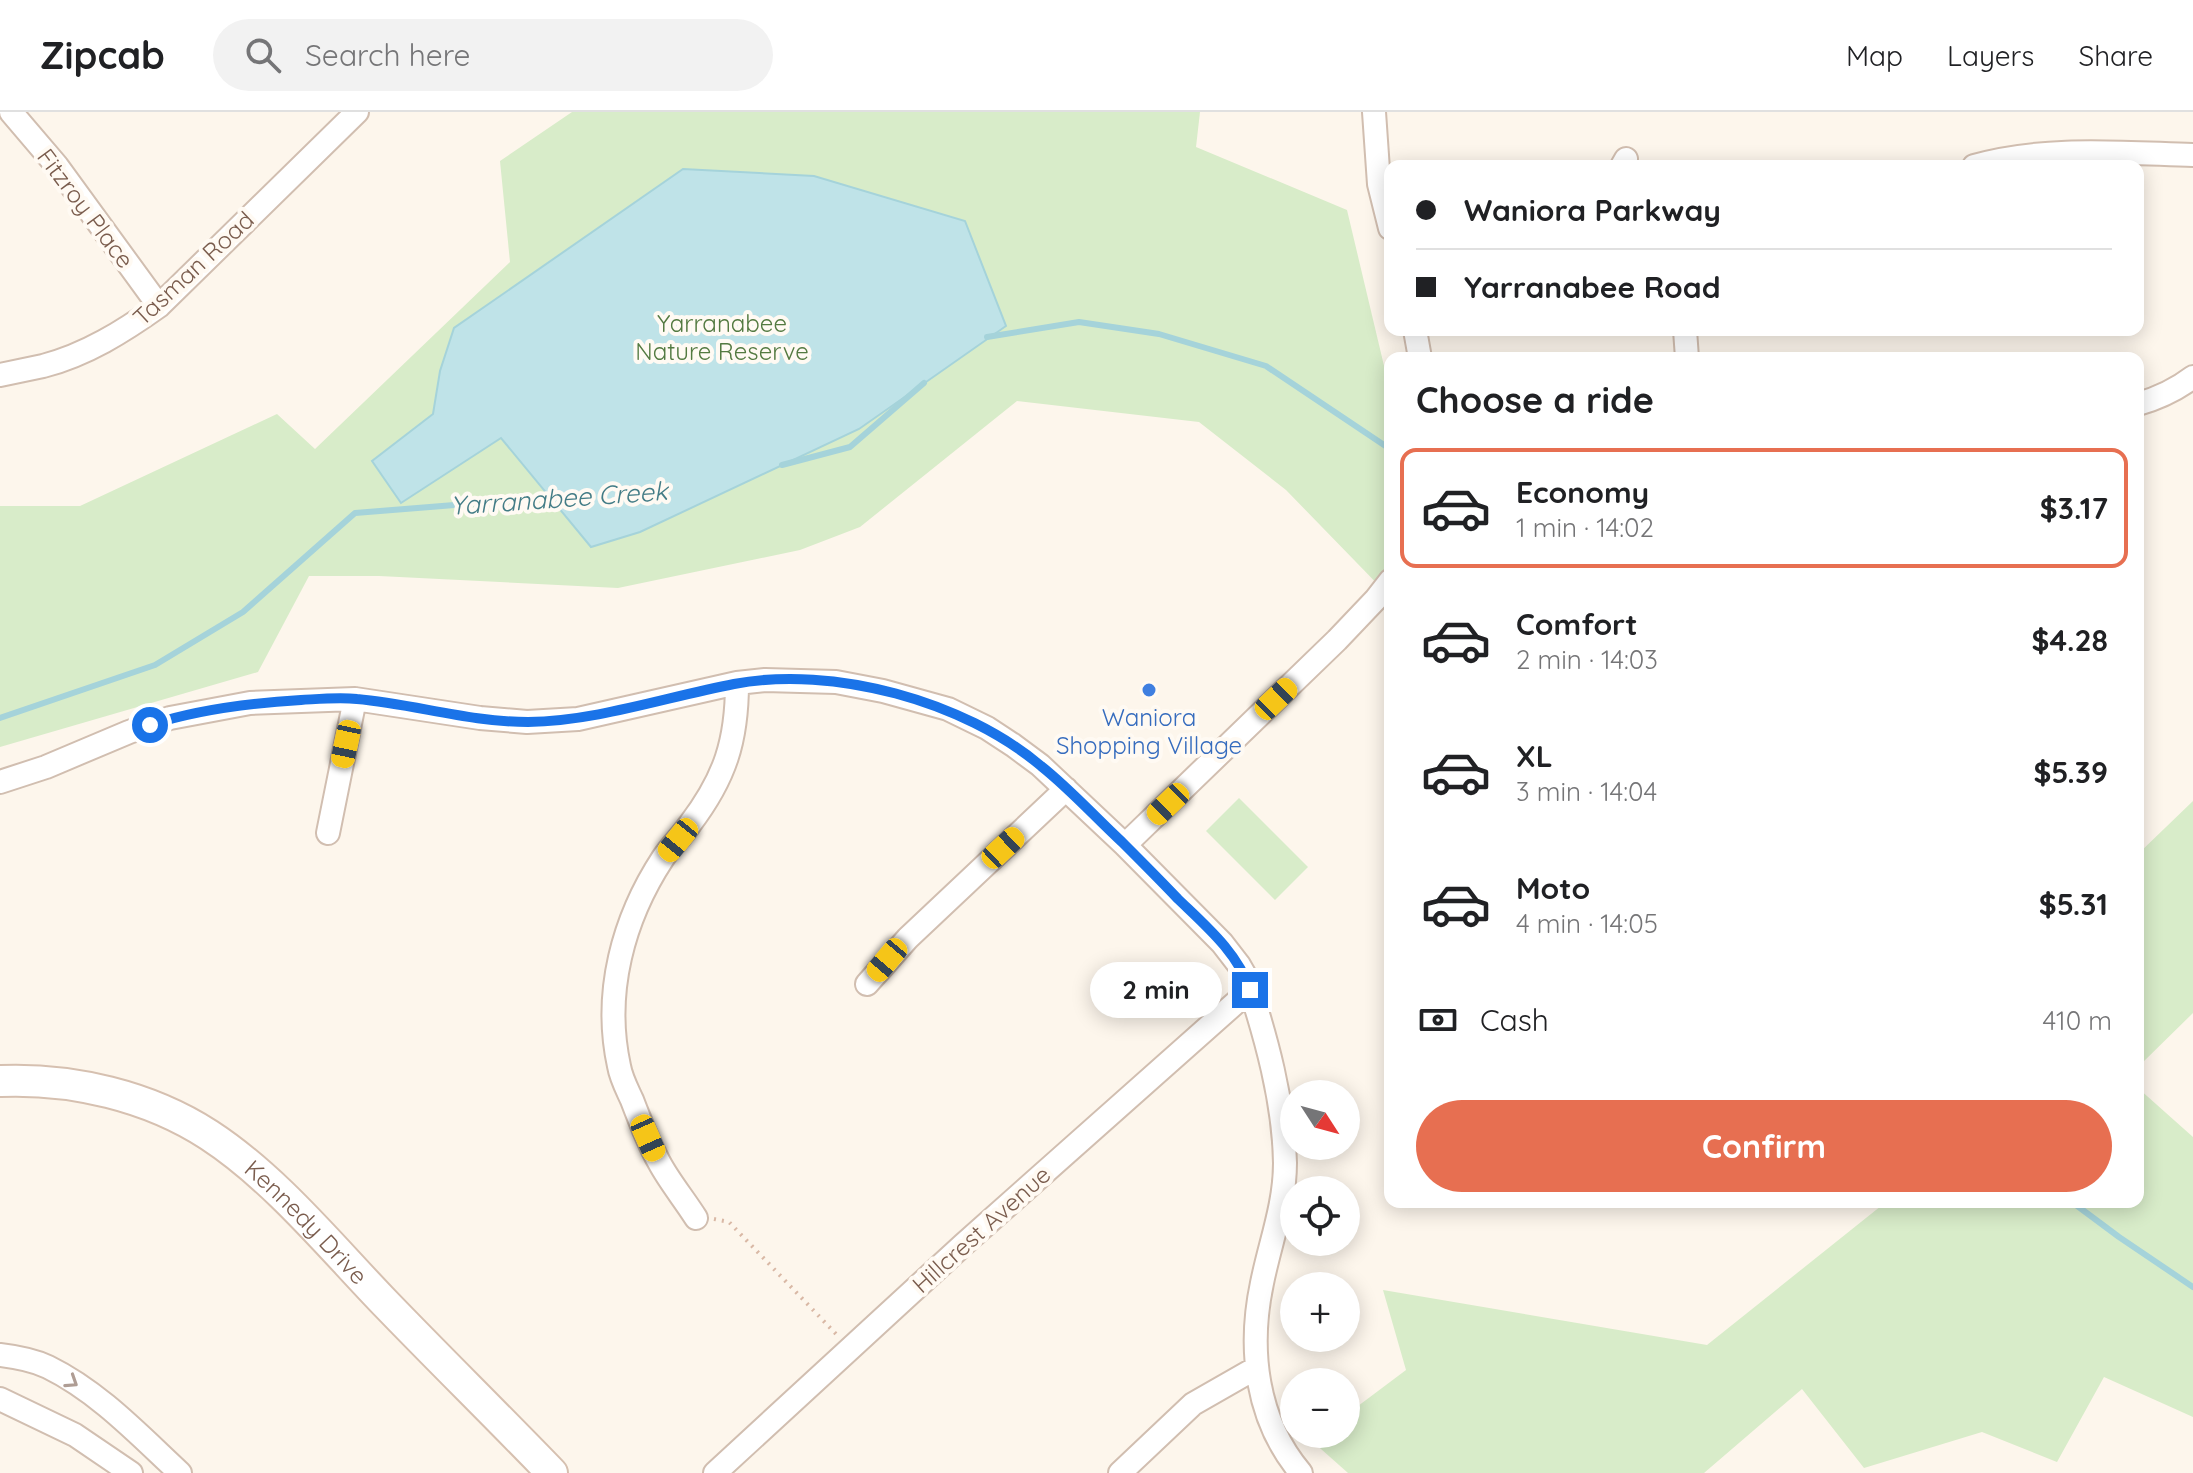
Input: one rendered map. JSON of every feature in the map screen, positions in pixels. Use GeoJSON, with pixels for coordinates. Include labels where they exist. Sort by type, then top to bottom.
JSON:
{"type":"FeatureCollection","features":[{"type":"Feature","properties":{"kind":"main road","name":"Kennedy Drive"},"geometry":{"type":"LineString","coordinates":[[0,1081],[58,1084],[120,1096],[152,1105],[211,1136],[292,1205],[552,1473]]}},
{"type":"Feature","properties":{"kind":"street","name":"Fitzroy Place"},"geometry":{"type":"LineString","coordinates":[[11,112],[57,166],[159,306]]}},
{"type":"Feature","properties":{"kind":"street","name":"Tasman Road"},"geometry":{"type":"LineString","coordinates":[[0,375],[46,365],[92,348],[126,330],[159,306],[357,112]]}},
{"type":"Feature","properties":{"kind":"street"},"geometry":{"type":"LineString","coordinates":[[1374,112],[1379,184],[1384,204]]}},
{"type":"Feature","properties":{"kind":"street"},"geometry":{"type":"LineString","coordinates":[[2000,160],[2044,154],[2193,155]]}},
{"type":"Feature","properties":{"kind":"street"},"geometry":{"type":"LineString","coordinates":[[2144,402],[2178,389],[2193,377]]}},
{"type":"Feature","properties":{"kind":"street"},"geometry":{"type":"LineString","coordinates":[[1125,845],[1331,646],[1384,589]]}},
{"type":"Feature","properties":{"kind":"street"},"geometry":{"type":"LineString","coordinates":[[0,782],[170,718],[250,703],[355,699],[527,722],[578,719],[737,683],[765,680],[836,682],[948,709],[987,728],[1040,765],[1125,845],[1222,943],[1239,965],[1250,990],[1275,1080],[1285,1164],[1283,1202],[1256,1313],[1256,1368],[1263,1402],[1275,1433],[1301,1473]]}},
{"type":"Feature","properties":{"kind":"street"},"geometry":{"type":"LineString","coordinates":[[696,1218],[659,1162],[619,1069],[614,1035],[615,995],[620,953],[635,909],[665,855],[710,796],[728,758],[735,731],[737,683]]}},
{"type":"Feature","properties":{"kind":"street"},"geometry":{"type":"LineString","coordinates":[[328,833],[355,699]]}},
{"type":"Feature","properties":{"kind":"street"},"geometry":{"type":"LineString","coordinates":[[867,984],[929,918],[1066,789]]}},
{"type":"Feature","properties":{"kind":"street","name":"Hillcrest Avenue"},"geometry":{"type":"LineString","coordinates":[[715,1473],[849,1347],[1250,990]]}},
{"type":"Feature","properties":{"kind":"street"},"geometry":{"type":"LineString","coordinates":[[0,1355],[35,1362],[68,1379],[109,1408],[180,1473]]}},
{"type":"Feature","properties":{"kind":"street"},"geometry":{"type":"LineString","coordinates":[[1120,1473],[1193,1404],[1256,1368]]}},
{"type":"Feature","properties":{"kind":"street"},"geometry":{"type":"LineString","coordinates":[[0,1399],[75,1435],[131,1473]]}},
{"type":"Feature","properties":{"kind":"path"},"geometry":{"type":"LineString","coordinates":[[696,1218],[729,1222],[849,1347]]}},
{"type":"Feature","properties":{"kind":"green space","name":"Yarranabee Nature Reserve"},"geometry":{"type":"Polygon","coordinates":[[[572,112],[1200,112],[1196,147],[1347,210],[1384,366],[1384,591],[1286,490],[1199,422],[1017,401],[860,527],[800,550],[618,588],[379,576],[309,576],[258,672],[0,747],[0,506],[80,506],[277,414],[315,449],[510,262],[500,161],[572,112]]]}},
{"type":"Feature","properties":{"kind":"green space"},"geometry":{"type":"Polygon","coordinates":[[[1239,798],[1308,867],[1275,900],[1206,831],[1239,798]]]}},
{"type":"Feature","properties":{"kind":"green space"},"geometry":{"type":"Polygon","coordinates":[[[2193,801],[2193,1013],[2144,1061],[2144,848],[2193,801]]]}},
{"type":"Feature","properties":{"kind":"green space"},"geometry":{"type":"Polygon","coordinates":[[[2144,1093],[2193,1137],[2193,1417],[2104,1377],[2057,1462],[1982,1432],[1864,1468],[1802,1389],[1704,1473],[1348,1473],[1320,1448],[1360,1448],[1360,1404],[1406,1370],[1383,1290],[1707,1345],[1878,1208],[2144,1208],[2144,1093]]]}},
{"type":"Feature","properties":{"kind":"water"},"geometry":{"type":"Polygon","coordinates":[[[683,169],[814,176],[965,221],[1006,326],[859,429],[640,532],[591,547],[501,438],[401,503],[372,461],[433,414],[440,371],[454,328],[683,169]]]}},
{"type":"Feature","properties":{"kind":"waterway","name":"Yarranabee Creek"},"geometry":{"type":"LineString","coordinates":[[987,337],[1079,322],[1159,334],[1266,366],[1384,445]]}},
{"type":"Feature","properties":{"kind":"waterway","name":"Yarranabee Creek"},"geometry":{"type":"LineString","coordinates":[[782,465],[850,447],[924,383]]}},
{"type":"Feature","properties":{"kind":"waterway","name":"Yarranabee Creek"},"geometry":{"type":"LineString","coordinates":[[0,718],[155,665],[243,612],[355,513],[555,497]]}},
{"type":"Feature","properties":{"kind":"waterway","name":"Yarranabee Creek"},"geometry":{"type":"LineString","coordinates":[[2080,1208],[2193,1287]]}},
{"type":"Feature","properties":{"kind":"place","name":"Waniora Shopping Village"},"geometry":{"type":"Point","coordinates":[1149,690]}},
{"type":"Feature","properties":{"kind":"route"},"geometry":{"type":"LineString","coordinates":[[150,725],[170,718],[250,703],[317,699],[355,699],[527,722],[578,719],[683,694],[765,680],[836,682],[883,691],[948,709],[987,728],[1040,765],[1222,943],[1245,975],[1250,990]]}}]}
